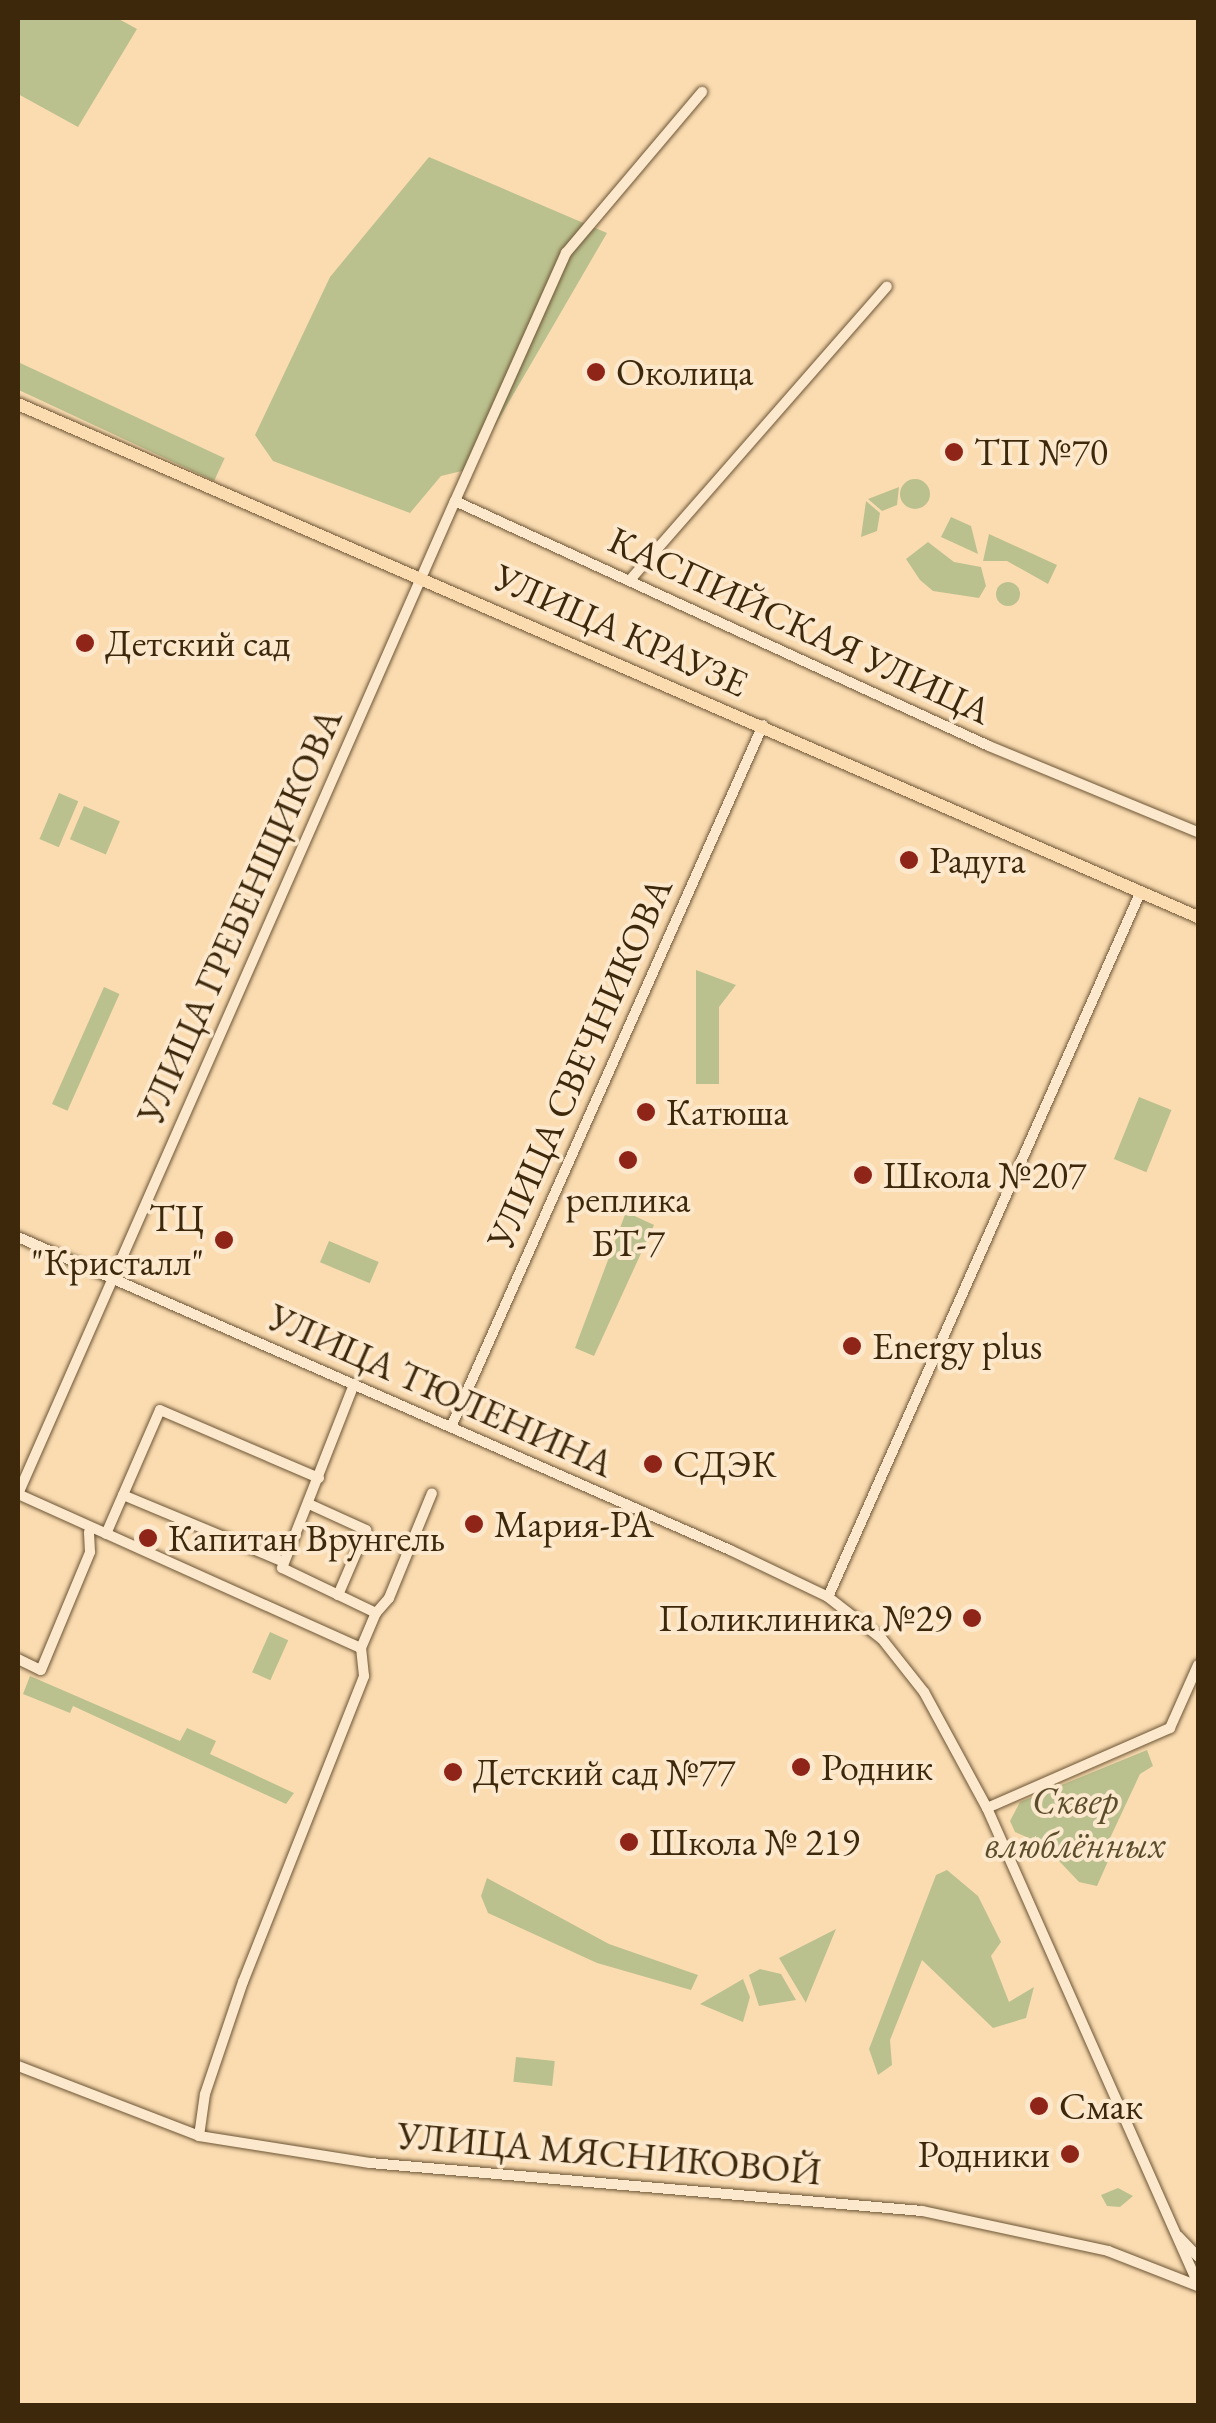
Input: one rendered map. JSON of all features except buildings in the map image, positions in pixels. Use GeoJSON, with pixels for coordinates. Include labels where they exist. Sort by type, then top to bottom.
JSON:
{"type":"FeatureCollection","features":[{"type":"Feature","properties":{"kind":"main road","name":"УЛИЦА КРАУЗЕ"},"geometry":{"type":"LineString","coordinates":[[18,404],[764,725],[1198,917]]}},
{"type":"Feature","properties":{"kind":"street"},"geometry":{"type":"LineString","coordinates":[[420,578],[566,253],[702,92]]}},
{"type":"Feature","properties":{"kind":"street"},"geometry":{"type":"LineString","coordinates":[[630,580],[887,286]]}},
{"type":"Feature","properties":{"kind":"street","name":"КАСПИЙСКАЯ УЛИЦА"},"geometry":{"type":"LineString","coordinates":[[455,501],[989,746],[1198,832]]}},
{"type":"Feature","properties":{"kind":"street","name":"УЛИЦА ГРЕБЕНЩИКОВА"},"geometry":{"type":"LineString","coordinates":[[18,1494],[420,578]]}},
{"type":"Feature","properties":{"kind":"street","name":"УЛИЦА СВЕЧНИКОВА"},"geometry":{"type":"LineString","coordinates":[[452,1427],[764,725]]}},
{"type":"Feature","properties":{"kind":"street"},"geometry":{"type":"LineString","coordinates":[[828,1598],[1141,891]]}},
{"type":"Feature","properties":{"kind":"street","name":"УЛИЦА ТЮЛЕНИНА"},"geometry":{"type":"LineString","coordinates":[[18,1237],[452,1427],[828,1598],[882,1640],[924,1692],[987,1808],[1174,2232]]}},
{"type":"Feature","properties":{"kind":"street"},"geometry":{"type":"LineString","coordinates":[[354,1384],[282,1568],[376,1613]]}},
{"type":"Feature","properties":{"kind":"street"},"geometry":{"type":"LineString","coordinates":[[106,1534],[160,1410],[319,1478]]}},
{"type":"Feature","properties":{"kind":"street"},"geometry":{"type":"LineString","coordinates":[[18,1494],[361,1648]]}},
{"type":"Feature","properties":{"kind":"street"},"geometry":{"type":"LineString","coordinates":[[199,2136],[205,2094],[253,1954],[364,1676],[361,1648],[376,1613],[389,1598],[432,1494]]}},
{"type":"Feature","properties":{"kind":"street"},"geometry":{"type":"LineString","coordinates":[[123,1495],[284,1562]]}},
{"type":"Feature","properties":{"kind":"street"},"geometry":{"type":"LineString","coordinates":[[309,1504],[366,1530],[338,1595]]}},
{"type":"Feature","properties":{"kind":"street"},"geometry":{"type":"LineString","coordinates":[[18,1659],[42,1670],[90,1552],[89,1532]]}},
{"type":"Feature","properties":{"kind":"street"},"geometry":{"type":"LineString","coordinates":[[987,1808],[1170,1728],[1198,1665]]}},
{"type":"Feature","properties":{"kind":"street","name":"УЛИЦА МЯСНИКОВОЙ"},"geometry":{"type":"LineString","coordinates":[[18,2066],[199,2136],[370,2163],[922,2211],[1108,2251],[1198,2285]]}},
{"type":"Feature","properties":{"kind":"street"},"geometry":{"type":"LineString","coordinates":[[1174,2232],[1198,2257]]}},
{"type":"Feature","properties":{"kind":"street","name":"УЛИЦА МЯСНИКОВОЙ"},"geometry":{"type":"LineString","coordinates":[[1174,2232],[1198,2285]]}},
{"type":"Feature","properties":{"kind":"green space"},"geometry":{"type":"Polygon","coordinates":[[[18,18],[117,18],[137,29],[78,127],[18,94],[18,18]]]}},
{"type":"Feature","properties":{"kind":"green space"},"geometry":{"type":"Polygon","coordinates":[[[429,157],[607,233],[470,469],[441,476],[410,513],[273,461],[255,435],[330,277],[429,157]]]}},
{"type":"Feature","properties":{"kind":"green space"},"geometry":{"type":"Polygon","coordinates":[[[18,362],[225,458],[214,481],[18,390],[18,362]]]}},
{"type":"Feature","properties":{"kind":"green space"},"geometry":{"type":"Polygon","coordinates":[[[915,479],[926,483],[930,494],[926,505],[915,509],[904,505],[900,494],[904,483],[915,479]]]}},
{"type":"Feature","properties":{"kind":"green space"},"geometry":{"type":"Polygon","coordinates":[[[899,487],[897,505],[882,511],[868,499],[899,487]]]}},
{"type":"Feature","properties":{"kind":"green space"},"geometry":{"type":"Polygon","coordinates":[[[866,501],[880,513],[877,531],[861,537],[866,501]]]}},
{"type":"Feature","properties":{"kind":"green space"},"geometry":{"type":"Polygon","coordinates":[[[951,517],[971,526],[978,554],[941,537],[951,517]]]}},
{"type":"Feature","properties":{"kind":"green space"},"geometry":{"type":"Polygon","coordinates":[[[989,534],[1057,565],[1048,584],[1007,561],[983,561],[989,534]]]}},
{"type":"Feature","properties":{"kind":"green space"},"geometry":{"type":"Polygon","coordinates":[[[928,542],[954,562],[981,567],[986,586],[979,598],[933,591],[920,580],[906,559],[928,542]]]}},
{"type":"Feature","properties":{"kind":"green space"},"geometry":{"type":"Polygon","coordinates":[[[1008,582],[1017,585],[1017,603],[1008,606],[999,603],[996,594],[999,585],[1008,582]]]}},
{"type":"Feature","properties":{"kind":"green space"},"geometry":{"type":"Polygon","coordinates":[[[59,793],[78,801],[59,847],[39,839],[59,793]]]}},
{"type":"Feature","properties":{"kind":"green space"},"geometry":{"type":"Polygon","coordinates":[[[84,806],[120,821],[106,854],[70,839],[84,806]]]}},
{"type":"Feature","properties":{"kind":"green space"},"geometry":{"type":"Polygon","coordinates":[[[696,970],[736,985],[719,1007],[719,1084],[696,1084],[696,970]]]}},
{"type":"Feature","properties":{"kind":"green space"},"geometry":{"type":"Polygon","coordinates":[[[104,987],[120,994],[67,1111],[52,1104],[104,987]]]}},
{"type":"Feature","properties":{"kind":"green space"},"geometry":{"type":"Polygon","coordinates":[[[1139,1097],[1171,1110],[1146,1172],[1114,1159],[1139,1097]]]}},
{"type":"Feature","properties":{"kind":"green space"},"geometry":{"type":"Polygon","coordinates":[[[626,1212],[654,1225],[594,1356],[575,1348],[626,1212]]]}},
{"type":"Feature","properties":{"kind":"green space"},"geometry":{"type":"Polygon","coordinates":[[[329,1241],[379,1262],[370,1283],[320,1262],[329,1241]]]}},
{"type":"Feature","properties":{"kind":"green space"},"geometry":{"type":"Polygon","coordinates":[[[270,1632],[288,1640],[270,1680],[252,1672],[270,1632]]]}},
{"type":"Feature","properties":{"kind":"green space"},"geometry":{"type":"Polygon","coordinates":[[[30,1676],[180,1741],[187,1728],[216,1741],[210,1754],[294,1793],[286,1804],[73,1706],[70,1713],[23,1694],[30,1676]]]}},
{"type":"Feature","properties":{"kind":"green space","name":"Сквер влюблённых"},"geometry":{"type":"Polygon","coordinates":[[[1147,1750],[1153,1766],[1140,1774],[1104,1851],[1109,1859],[1097,1886],[1079,1882],[1043,1844],[1015,1832],[1010,1821],[1020,1802],[1147,1750]]]}},
{"type":"Feature","properties":{"kind":"green space"},"geometry":{"type":"Polygon","coordinates":[[[947,1870],[978,1896],[1001,1942],[991,1956],[1009,2002],[1034,1987],[1026,2018],[993,2028],[922,1960],[890,2040],[892,2065],[878,2075],[869,2049],[936,1875],[947,1870]]]}},
{"type":"Feature","properties":{"kind":"green space"},"geometry":{"type":"Polygon","coordinates":[[[487,1878],[609,1944],[698,1975],[691,1990],[597,1963],[488,1913],[481,1896],[487,1878]]]}},
{"type":"Feature","properties":{"kind":"green space"},"geometry":{"type":"Polygon","coordinates":[[[836,1929],[806,2002],[806,2003],[779,1958],[836,1929]]]}},
{"type":"Feature","properties":{"kind":"green space"},"geometry":{"type":"Polygon","coordinates":[[[760,1969],[781,1974],[796,2000],[759,2006],[749,1975],[760,1969]]]}},
{"type":"Feature","properties":{"kind":"green space"},"geometry":{"type":"Polygon","coordinates":[[[743,1979],[750,1997],[743,2022],[700,2004],[743,1979]]]}},
{"type":"Feature","properties":{"kind":"green space"},"geometry":{"type":"Polygon","coordinates":[[[516,2057],[555,2061],[552,2086],[513,2082],[516,2057]]]}},
{"type":"Feature","properties":{"kind":"green space"},"geometry":{"type":"Polygon","coordinates":[[[1118,2188],[1133,2196],[1120,2207],[1107,2206],[1101,2195],[1118,2188]]]}},
{"type":"Feature","properties":{"kind":"place","name":"Околица"},"geometry":{"type":"Point","coordinates":[596,372]}},
{"type":"Feature","properties":{"kind":"place","name":"ТП №70"},"geometry":{"type":"Point","coordinates":[954,452]}},
{"type":"Feature","properties":{"kind":"place","name":"Детский сад"},"geometry":{"type":"Point","coordinates":[85,643]}},
{"type":"Feature","properties":{"kind":"place","name":"Радуга"},"geometry":{"type":"Point","coordinates":[909,860]}},
{"type":"Feature","properties":{"kind":"place","name":"Катюша"},"geometry":{"type":"Point","coordinates":[646,1112]}},
{"type":"Feature","properties":{"kind":"place","name":"реплика БТ-7"},"geometry":{"type":"Point","coordinates":[628,1160]}},
{"type":"Feature","properties":{"kind":"place","name":"Школа №207"},"geometry":{"type":"Point","coordinates":[863,1175]}},
{"type":"Feature","properties":{"kind":"place","name":"ТЦ \"Кристалл\""},"geometry":{"type":"Point","coordinates":[224,1240]}},
{"type":"Feature","properties":{"kind":"place","name":"Energy plus"},"geometry":{"type":"Point","coordinates":[852,1346]}},
{"type":"Feature","properties":{"kind":"place","name":"СДЭК"},"geometry":{"type":"Point","coordinates":[653,1464]}},
{"type":"Feature","properties":{"kind":"place","name":"Мария-РА"},"geometry":{"type":"Point","coordinates":[474,1524]}},
{"type":"Feature","properties":{"kind":"place","name":"Капитан Врунгель"},"geometry":{"type":"Point","coordinates":[148,1538]}},
{"type":"Feature","properties":{"kind":"place","name":"Поликлиника №29"},"geometry":{"type":"Point","coordinates":[972,1618]}},
{"type":"Feature","properties":{"kind":"place","name":"Родник"},"geometry":{"type":"Point","coordinates":[801,1767]}},
{"type":"Feature","properties":{"kind":"place","name":"Детский сад №77"},"geometry":{"type":"Point","coordinates":[453,1772]}},
{"type":"Feature","properties":{"kind":"place","name":"Школа № 219"},"geometry":{"type":"Point","coordinates":[629,1842]}},
{"type":"Feature","properties":{"kind":"place","name":"Смак"},"geometry":{"type":"Point","coordinates":[1039,2106]}},
{"type":"Feature","properties":{"kind":"place","name":"Родники"},"geometry":{"type":"Point","coordinates":[1070,2154]}}]}
